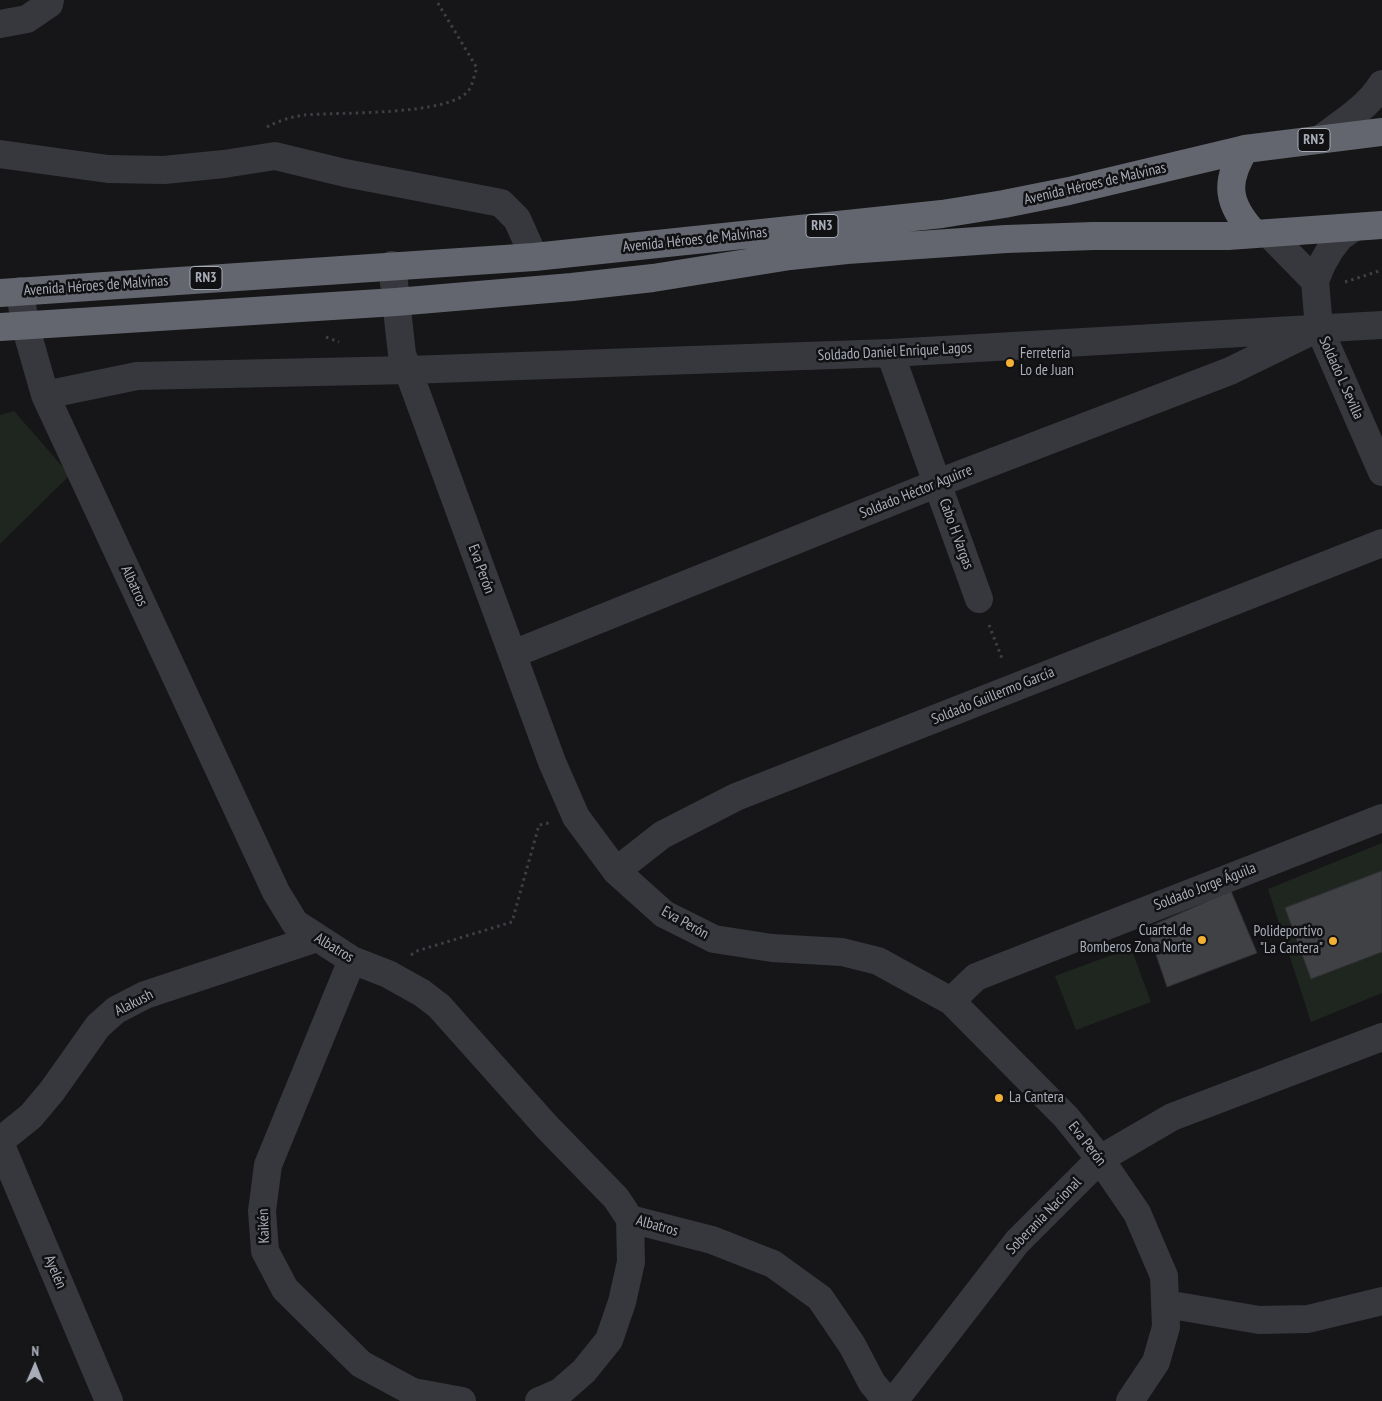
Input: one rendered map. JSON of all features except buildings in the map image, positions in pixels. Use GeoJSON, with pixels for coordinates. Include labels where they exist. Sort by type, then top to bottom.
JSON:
{"type":"FeatureCollection","features":[{"type":"Feature","properties":{"kind":"highway","name":"Avenida Héroes de Malvinas"},"geometry":{"type":"LineString","coordinates":[[10,292],[534,256],[942,214],[1069,191],[1245,149],[1382,132]]}},
{"type":"Feature","properties":{"kind":"highway"},"geometry":{"type":"LineString","coordinates":[[1245,149],[1236,164],[1231,179],[1230,191],[1241,220],[1261,233]]}},
{"type":"Feature","properties":{"kind":"highway","name":"Avenida Héroes de Malvinas"},"geometry":{"type":"LineString","coordinates":[[12,326],[396,302],[572,288],[790,256],[847,250],[1006,239],[1102,236],[1228,236],[1382,225]]}},
{"type":"Feature","properties":{"kind":"street"},"geometry":{"type":"LineString","coordinates":[[0,24],[27,19],[48,4],[50,0]]}},
{"type":"Feature","properties":{"kind":"street"},"geometry":{"type":"LineString","coordinates":[[1320,140],[1361,108],[1382,84]]}},
{"type":"Feature","properties":{"kind":"street"},"geometry":{"type":"LineString","coordinates":[[0,154],[108,169],[164,170],[224,164],[275,156],[344,173],[501,203],[517,219],[534,256]]}},
{"type":"Feature","properties":{"kind":"street"},"geometry":{"type":"LineString","coordinates":[[1261,233],[1316,286],[1322,264],[1330,250],[1340,237],[1353,228]]}},
{"type":"Feature","properties":{"kind":"street","name":"Eva Perón"},"geometry":{"type":"LineString","coordinates":[[392,265],[402,354],[552,762],[576,817],[616,871],[664,914],[714,939],[772,948],[842,952],[878,960],[951,1001],[1066,1117],[1100,1159],[1137,1213],[1164,1276],[1166,1327],[1156,1362],[1130,1401]]}},
{"type":"Feature","properties":{"kind":"street","name":"Soldado L Sevilla"},"geometry":{"type":"LineString","coordinates":[[1316,286],[1319,328],[1382,472]]}},
{"type":"Feature","properties":{"kind":"street","name":"Albatros"},"geometry":{"type":"LineString","coordinates":[[10,292],[12,326],[276,892],[295,923],[352,960],[388,974],[422,992],[439,1006],[547,1127],[616,1198],[630,1219],[712,1240],[773,1264],[820,1298],[852,1345],[872,1382],[887,1401]]}},
{"type":"Feature","properties":{"kind":"street","name":"Soldado Daniel Enrique Lagos"},"geometry":{"type":"LineString","coordinates":[[45,395],[137,376],[408,370],[890,353],[1382,325]]}},
{"type":"Feature","properties":{"kind":"street","name":"Soldado Héctor Aguirre"},"geometry":{"type":"LineString","coordinates":[[512,654],[938,483],[1230,371],[1319,328]]}},
{"type":"Feature","properties":{"kind":"street","name":"Cabo H Vargas"},"geometry":{"type":"LineString","coordinates":[[890,353],[979,599]]}},
{"type":"Feature","properties":{"kind":"street","name":"Soldado Guillermo García"},"geometry":{"type":"LineString","coordinates":[[616,871],[662,835],[736,797],[1382,543]]}},
{"type":"Feature","properties":{"kind":"street","name":"Soldado Jorge Águila"},"geometry":{"type":"LineString","coordinates":[[951,1001],[976,977],[1382,818]]}},
{"type":"Feature","properties":{"kind":"street","name":"Alakush"},"geometry":{"type":"LineString","coordinates":[[0,1142],[31,1116],[52,1091],[98,1026],[116,1010],[145,995],[317,938]]}},
{"type":"Feature","properties":{"kind":"street","name":"Kaikén"},"geometry":{"type":"LineString","coordinates":[[352,960],[268,1165],[262,1211],[265,1251],[285,1289],[361,1364],[413,1392],[462,1401]]}},
{"type":"Feature","properties":{"kind":"street","name":"Soberanía Nacional"},"geometry":{"type":"LineString","coordinates":[[894,1401],[1017,1242],[1100,1159],[1172,1117],[1382,1036]]}},
{"type":"Feature","properties":{"kind":"street","name":"Ayelén"},"geometry":{"type":"LineString","coordinates":[[0,1142],[109,1401]]}},
{"type":"Feature","properties":{"kind":"street"},"geometry":{"type":"LineString","coordinates":[[539,1401],[560,1392],[584,1371],[609,1340],[622,1302],[631,1262],[630,1219]]}},
{"type":"Feature","properties":{"kind":"street"},"geometry":{"type":"LineString","coordinates":[[1166,1304],[1258,1320],[1308,1318],[1382,1301]]}},
{"type":"Feature","properties":{"kind":"path"},"geometry":{"type":"LineString","coordinates":[[275,156],[261,144],[262,131],[277,122],[302,116],[405,110],[451,103],[468,91],[477,68],[436,0]]}},
{"type":"Feature","properties":{"kind":"path"},"geometry":{"type":"LineString","coordinates":[[1316,286],[1382,270]]}},
{"type":"Feature","properties":{"kind":"path"},"geometry":{"type":"LineString","coordinates":[[324,336],[347,346]]}},
{"type":"Feature","properties":{"kind":"path"},"geometry":{"type":"LineString","coordinates":[[979,599],[1013,688]]}},
{"type":"Feature","properties":{"kind":"path"},"geometry":{"type":"LineString","coordinates":[[388,974],[416,951],[512,922],[539,825],[576,817]]}},
{"type":"Feature","properties":{"kind":"shaded area"},"geometry":{"type":"Polygon","coordinates":[[[14,411],[70,475],[0,544],[0,415],[14,411]]]}},
{"type":"Feature","properties":{"kind":"shaded area","name":"Polideportivo \"La Cantera\""},"geometry":{"type":"Polygon","coordinates":[[[1382,843],[1382,993],[1311,1022],[1268,889],[1382,843]]]}},
{"type":"Feature","properties":{"kind":"shaded area"},"geometry":{"type":"Polygon","coordinates":[[[1131,948],[1151,1002],[1076,1030],[1055,976],[1131,948]]]}},
{"type":"Feature","properties":{"kind":"place","name":"Ferreteria Lo de Juan"},"geometry":{"type":"Point","coordinates":[1010,363]}},
{"type":"Feature","properties":{"kind":"place","name":"Cuartel de Bomberos Zona Norte"},"geometry":{"type":"Point","coordinates":[1202,940]}},
{"type":"Feature","properties":{"kind":"place","name":"Polideportivo \"La Cantera\""},"geometry":{"type":"Point","coordinates":[1333,941]}},
{"type":"Feature","properties":{"kind":"place","name":"La Cantera"},"geometry":{"type":"Point","coordinates":[999,1098]}}]}
